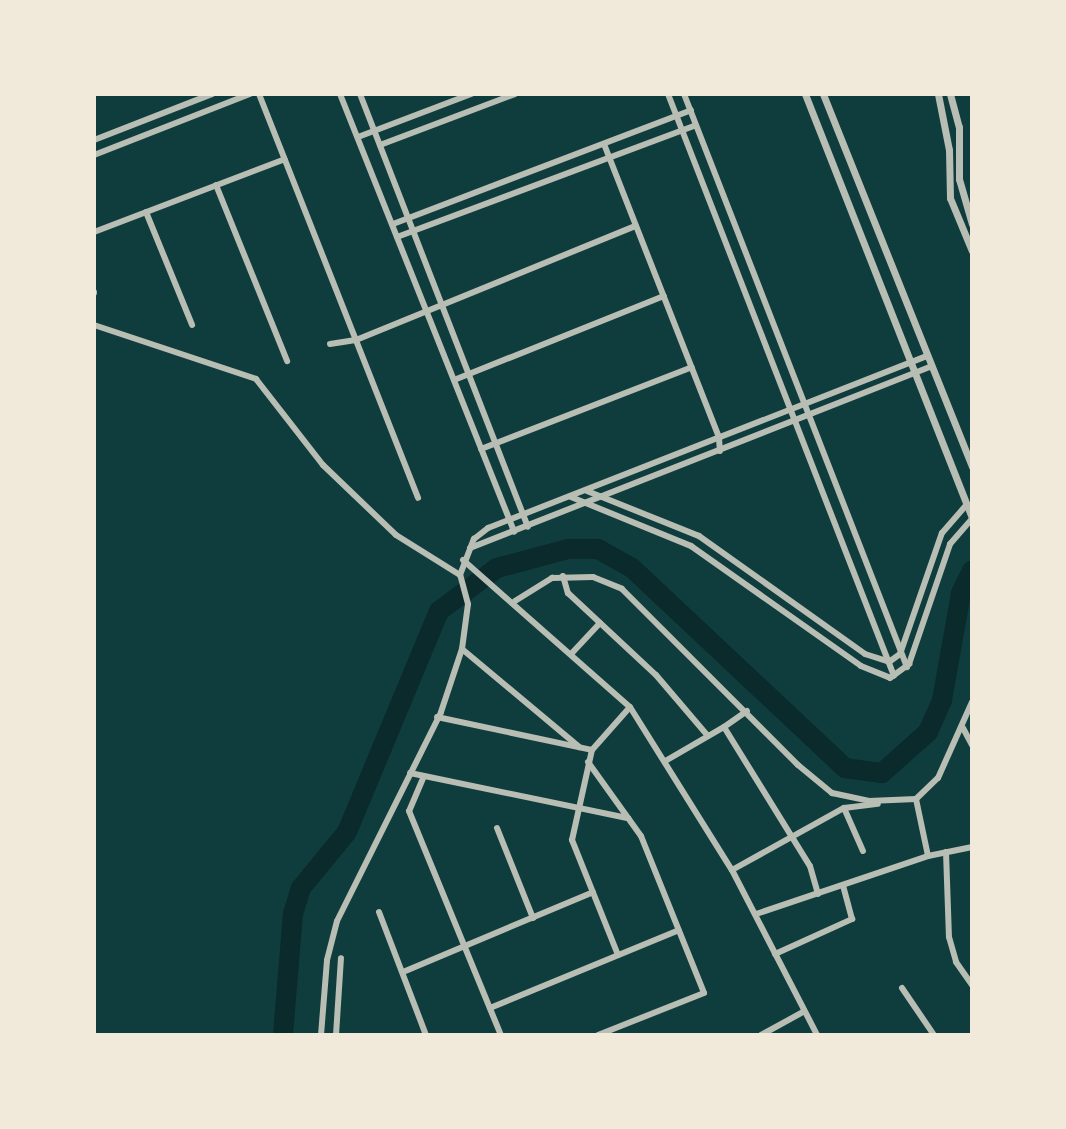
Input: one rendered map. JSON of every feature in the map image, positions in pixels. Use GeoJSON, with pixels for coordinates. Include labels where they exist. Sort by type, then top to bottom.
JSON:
{"type":"FeatureCollection","features":[{"type":"Feature","properties":{"kind":"street"},"geometry":{"type":"LineString","coordinates":[[94,140],[212,94]]}},
{"type":"Feature","properties":{"kind":"street"},"geometry":{"type":"LineString","coordinates":[[94,155],[250,94]]}},
{"type":"Feature","properties":{"kind":"street"},"geometry":{"type":"LineString","coordinates":[[259,94],[418,498]]}},
{"type":"Feature","properties":{"kind":"street"},"geometry":{"type":"LineString","coordinates":[[340,94],[514,532]]}},
{"type":"Feature","properties":{"kind":"street"},"geometry":{"type":"LineString","coordinates":[[360,94],[528,527]]}},
{"type":"Feature","properties":{"kind":"street"},"geometry":{"type":"LineString","coordinates":[[358,137],[471,94]]}},
{"type":"Feature","properties":{"kind":"street"},"geometry":{"type":"LineString","coordinates":[[380,145],[515,94]]}},
{"type":"Feature","properties":{"kind":"street"},"geometry":{"type":"LineString","coordinates":[[668,94],[894,676]]}},
{"type":"Feature","properties":{"kind":"street"},"geometry":{"type":"LineString","coordinates":[[684,94],[812,413],[907,667]]}},
{"type":"Feature","properties":{"kind":"street"},"geometry":{"type":"LineString","coordinates":[[571,497],[691,546],[878,677],[894,676],[907,667],[950,544],[972,518],[970,503],[805,94]]}},
{"type":"Feature","properties":{"kind":"street"},"geometry":{"type":"LineString","coordinates":[[823,94],[972,467]]}},
{"type":"Feature","properties":{"kind":"street"},"geometry":{"type":"LineString","coordinates":[[938,94],[949,150],[950,198],[972,251]]}},
{"type":"Feature","properties":{"kind":"street"},"geometry":{"type":"LineString","coordinates":[[950,94],[959,127],[959,179],[972,224]]}},
{"type":"Feature","properties":{"kind":"street"},"geometry":{"type":"LineString","coordinates":[[393,224],[691,110]]}},
{"type":"Feature","properties":{"kind":"street"},"geometry":{"type":"LineString","coordinates":[[397,237],[696,125]]}},
{"type":"Feature","properties":{"kind":"street"},"geometry":{"type":"LineString","coordinates":[[604,144],[719,438],[720,451]]}},
{"type":"Feature","properties":{"kind":"street"},"geometry":{"type":"LineString","coordinates":[[94,232],[285,159]]}},
{"type":"Feature","properties":{"kind":"street"},"geometry":{"type":"LineString","coordinates":[[216,185],[287,361]]}},
{"type":"Feature","properties":{"kind":"street"},"geometry":{"type":"LineString","coordinates":[[146,212],[192,325]]}},
{"type":"Feature","properties":{"kind":"street"},"geometry":{"type":"LineString","coordinates":[[330,344],[356,340],[636,226]]}},
{"type":"Feature","properties":{"kind":"street"},"geometry":{"type":"LineString","coordinates":[[454,380],[664,296]]}},
{"type":"Feature","properties":{"kind":"street"},"geometry":{"type":"LineString","coordinates":[[94,325],[256,379],[323,465],[396,535],[460,575]]}},
{"type":"Feature","properties":{"kind":"street"},"geometry":{"type":"LineString","coordinates":[[321,1035],[327,960],[337,921],[437,717],[462,649],[468,604],[460,575],[470,548],[488,528],[927,356]]}},
{"type":"Feature","properties":{"kind":"street"},"geometry":{"type":"LineString","coordinates":[[470,548],[590,504],[931,366]]}},
{"type":"Feature","properties":{"kind":"street"},"geometry":{"type":"LineString","coordinates":[[481,449],[692,367]]}},
{"type":"Feature","properties":{"kind":"street"},"geometry":{"type":"LineString","coordinates":[[888,371],[895,373],[893,381]]}},
{"type":"Feature","properties":{"kind":"street"},"geometry":{"type":"LineString","coordinates":[[587,491],[699,536],[865,654],[889,662]]}},
{"type":"Feature","properties":{"kind":"street"},"geometry":{"type":"LineString","coordinates":[[889,662],[900,654],[942,533],[970,503]]}},
{"type":"Feature","properties":{"kind":"street"},"geometry":{"type":"LineString","coordinates":[[463,560],[515,601],[630,707],[667,760],[732,870],[817,1035]]}},
{"type":"Feature","properties":{"kind":"street"},"geometry":{"type":"LineString","coordinates":[[515,601],[552,578],[563,576],[593,577],[622,589],[798,765],[832,793],[885,804]]}},
{"type":"Feature","properties":{"kind":"street"},"geometry":{"type":"LineString","coordinates":[[563,576],[568,593],[656,675],[708,736]]}},
{"type":"Feature","properties":{"kind":"street"},"geometry":{"type":"LineString","coordinates":[[572,653],[600,623]]}},
{"type":"Feature","properties":{"kind":"street"},"geometry":{"type":"LineString","coordinates":[[462,649],[580,748]]}},
{"type":"Feature","properties":{"kind":"street"},"geometry":{"type":"LineString","coordinates":[[732,870],[844,808],[916,799],[938,778],[963,728],[972,702]]}},
{"type":"Feature","properties":{"kind":"street"},"geometry":{"type":"LineString","coordinates":[[618,955],[572,840],[592,750],[630,707]]}},
{"type":"Feature","properties":{"kind":"street"},"geometry":{"type":"LineString","coordinates":[[667,760],[747,711]]}},
{"type":"Feature","properties":{"kind":"street"},"geometry":{"type":"LineString","coordinates":[[437,717],[592,750]]}},
{"type":"Feature","properties":{"kind":"street"},"geometry":{"type":"LineString","coordinates":[[724,727],[810,866],[818,894]]}},
{"type":"Feature","properties":{"kind":"street"},"geometry":{"type":"LineString","coordinates":[[963,728],[972,745]]}},
{"type":"Feature","properties":{"kind":"street"},"geometry":{"type":"LineString","coordinates":[[588,762],[641,836],[704,993],[598,1035]]}},
{"type":"Feature","properties":{"kind":"street"},"geometry":{"type":"LineString","coordinates":[[410,773],[628,818]]}},
{"type":"Feature","properties":{"kind":"street"},"geometry":{"type":"LineString","coordinates":[[424,776],[409,811],[501,1035]]}},
{"type":"Feature","properties":{"kind":"street"},"geometry":{"type":"LineString","coordinates":[[844,808],[852,797]]}},
{"type":"Feature","properties":{"kind":"street"},"geometry":{"type":"LineString","coordinates":[[916,799],[928,856]]}},
{"type":"Feature","properties":{"kind":"street"},"geometry":{"type":"LineString","coordinates":[[844,808],[863,851]]}},
{"type":"Feature","properties":{"kind":"street"},"geometry":{"type":"LineString","coordinates":[[497,828],[533,918]]}},
{"type":"Feature","properties":{"kind":"street"},"geometry":{"type":"LineString","coordinates":[[756,914],[928,856],[972,847]]}},
{"type":"Feature","properties":{"kind":"street"},"geometry":{"type":"LineString","coordinates":[[946,852],[949,937],[956,962],[972,985]]}},
{"type":"Feature","properties":{"kind":"street"},"geometry":{"type":"LineString","coordinates":[[775,954],[852,919],[843,885]]}},
{"type":"Feature","properties":{"kind":"street"},"geometry":{"type":"LineString","coordinates":[[403,972],[593,892]]}},
{"type":"Feature","properties":{"kind":"street"},"geometry":{"type":"LineString","coordinates":[[379,912],[423,1034]]}},
{"type":"Feature","properties":{"kind":"street"},"geometry":{"type":"LineString","coordinates":[[490,1008],[679,930]]}},
{"type":"Feature","properties":{"kind":"street"},"geometry":{"type":"LineString","coordinates":[[336,1035],[341,958]]}},
{"type":"Feature","properties":{"kind":"street"},"geometry":{"type":"LineString","coordinates":[[902,988],[934,1035]]}},
{"type":"Feature","properties":{"kind":"street"},"geometry":{"type":"LineString","coordinates":[[761,1035],[803,1012]]}},
{"type":"Feature","properties":{"kind":"waterway"},"geometry":{"type":"LineString","coordinates":[[283,1035],[293,914],[301,888],[347,832],[439,611],[497,568],[568,549],[598,549],[632,568],[845,768],[882,773],[928,732],[942,700],[961,593],[972,570]]}}]}
